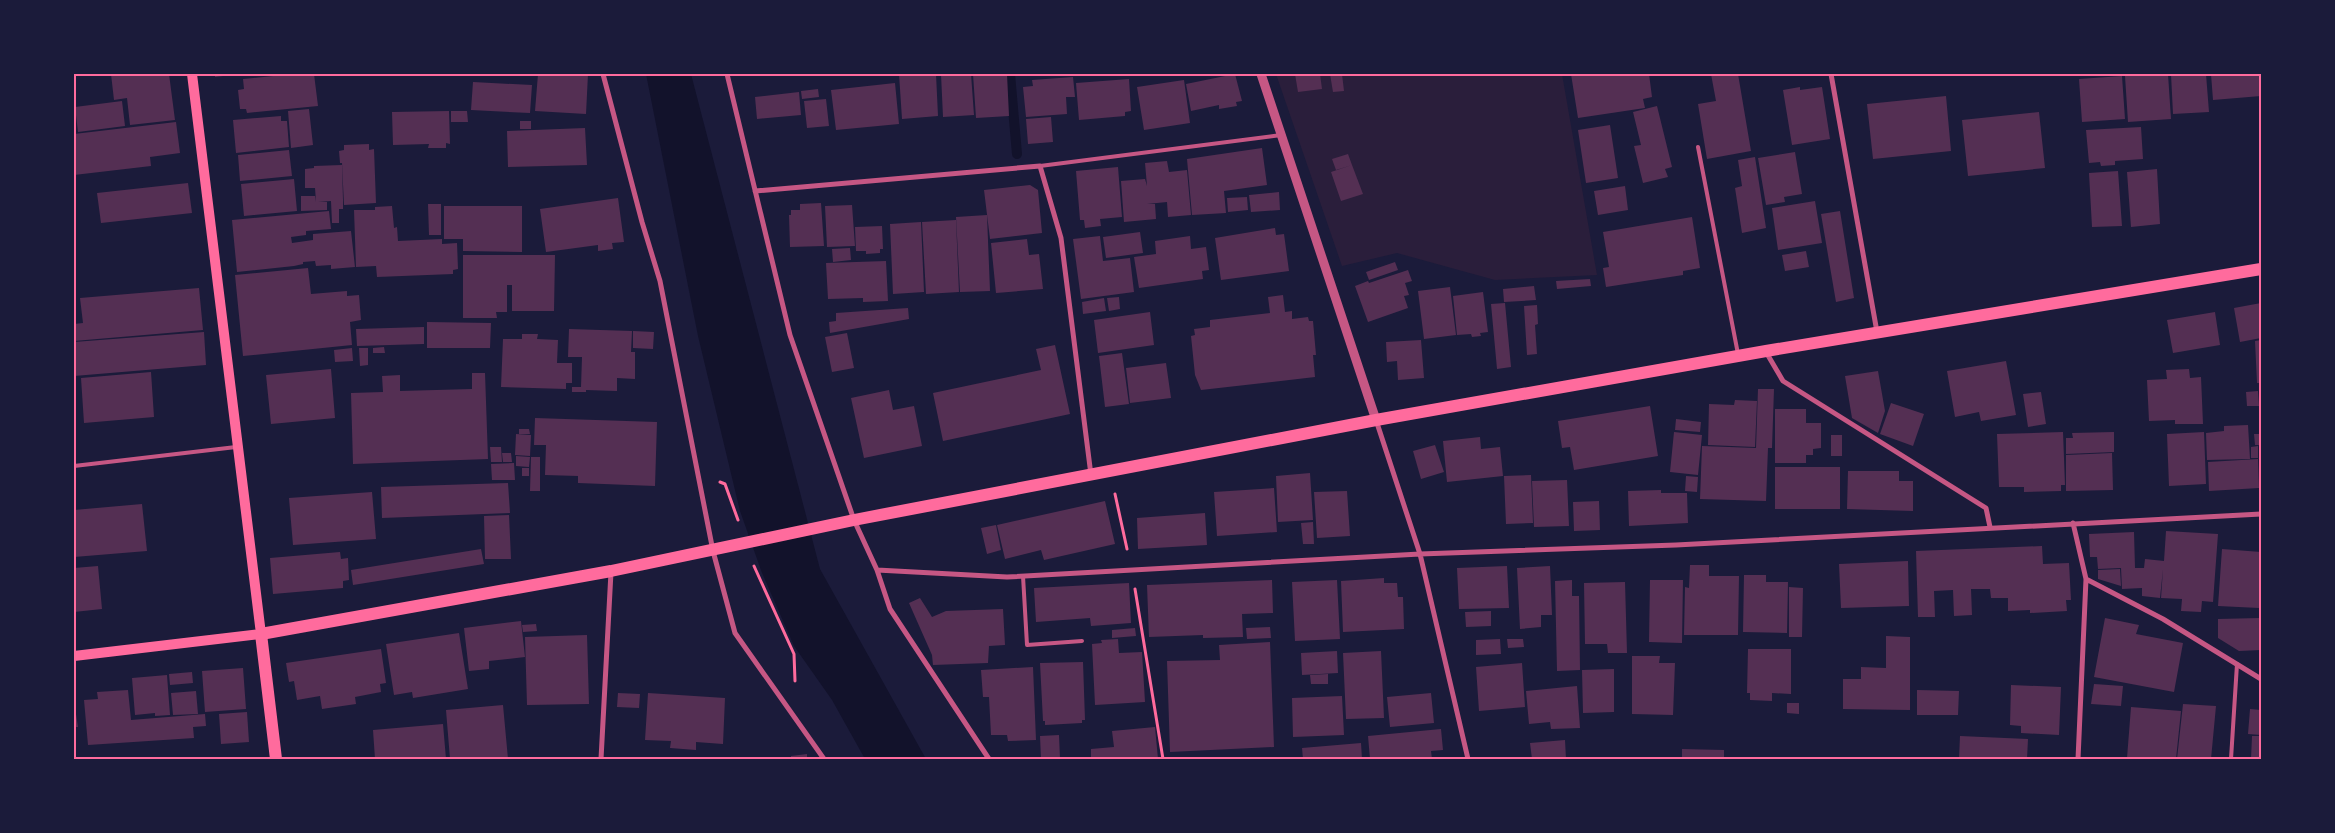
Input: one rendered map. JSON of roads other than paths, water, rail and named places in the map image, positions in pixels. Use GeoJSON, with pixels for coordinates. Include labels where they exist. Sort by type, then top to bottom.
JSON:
{"type":"FeatureCollection","features":[{"type":"Feature","properties":{"kind":"main road"},"geometry":{"type":"LineString","coordinates":[[192,74],[276,759]]}},
{"type":"Feature","properties":{"kind":"main road"},"geometry":{"type":"LineString","coordinates":[[74,656],[261,634],[611,571],[854,520],[1376,420],[1877,332],[2261,269]]}},
{"type":"Feature","properties":{"kind":"street"},"geometry":{"type":"LineString","coordinates":[[603,74],[642,222],[660,281],[713,551],[735,633],[824,759]]}},
{"type":"Feature","properties":{"kind":"street"},"geometry":{"type":"LineString","coordinates":[[727,74],[790,336],[854,520],[876,570],[890,609],[988,759]]}},
{"type":"Feature","properties":{"kind":"street"},"geometry":{"type":"LineString","coordinates":[[1261,74],[1420,554],[1468,759]]}},
{"type":"Feature","properties":{"kind":"street"},"geometry":{"type":"LineString","coordinates":[[1831,74],[1877,332]]}},
{"type":"Feature","properties":{"kind":"street"},"geometry":{"type":"LineString","coordinates":[[755,191],[1040,166],[1061,238],[1091,475]]}},
{"type":"Feature","properties":{"kind":"street"},"geometry":{"type":"LineString","coordinates":[[1766,351],[1783,381],[1986,508],[1990,527]]}},
{"type":"Feature","properties":{"kind":"street"},"geometry":{"type":"LineString","coordinates":[[876,570],[1007,577],[1420,554],[1676,545],[2261,514]]}},
{"type":"Feature","properties":{"kind":"street"},"geometry":{"type":"LineString","coordinates":[[2073,523],[2086,580],[2078,759]]}},
{"type":"Feature","properties":{"kind":"street"},"geometry":{"type":"LineString","coordinates":[[601,759],[611,571]]}},
{"type":"Feature","properties":{"kind":"street"},"geometry":{"type":"LineString","coordinates":[[2086,580],[2163,619],[2261,679]]}},
{"type":"Feature","properties":{"kind":"lane"},"geometry":{"type":"LineString","coordinates":[[1040,166],[1281,135]]}},
{"type":"Feature","properties":{"kind":"lane"},"geometry":{"type":"LineString","coordinates":[[1698,147],[1739,356]]}},
{"type":"Feature","properties":{"kind":"lane"},"geometry":{"type":"LineString","coordinates":[[74,466],[238,447]]}},
{"type":"Feature","properties":{"kind":"lane"},"geometry":{"type":"LineString","coordinates":[[1023,576],[1027,645],[1082,641]]}},
{"type":"Feature","properties":{"kind":"lane"},"geometry":{"type":"LineString","coordinates":[[2231,759],[2237,664]]}},
{"type":"Feature","properties":{"kind":"waterway"},"geometry":{"type":"LineString","coordinates":[[1010,74],[1017,154]]}}]}
